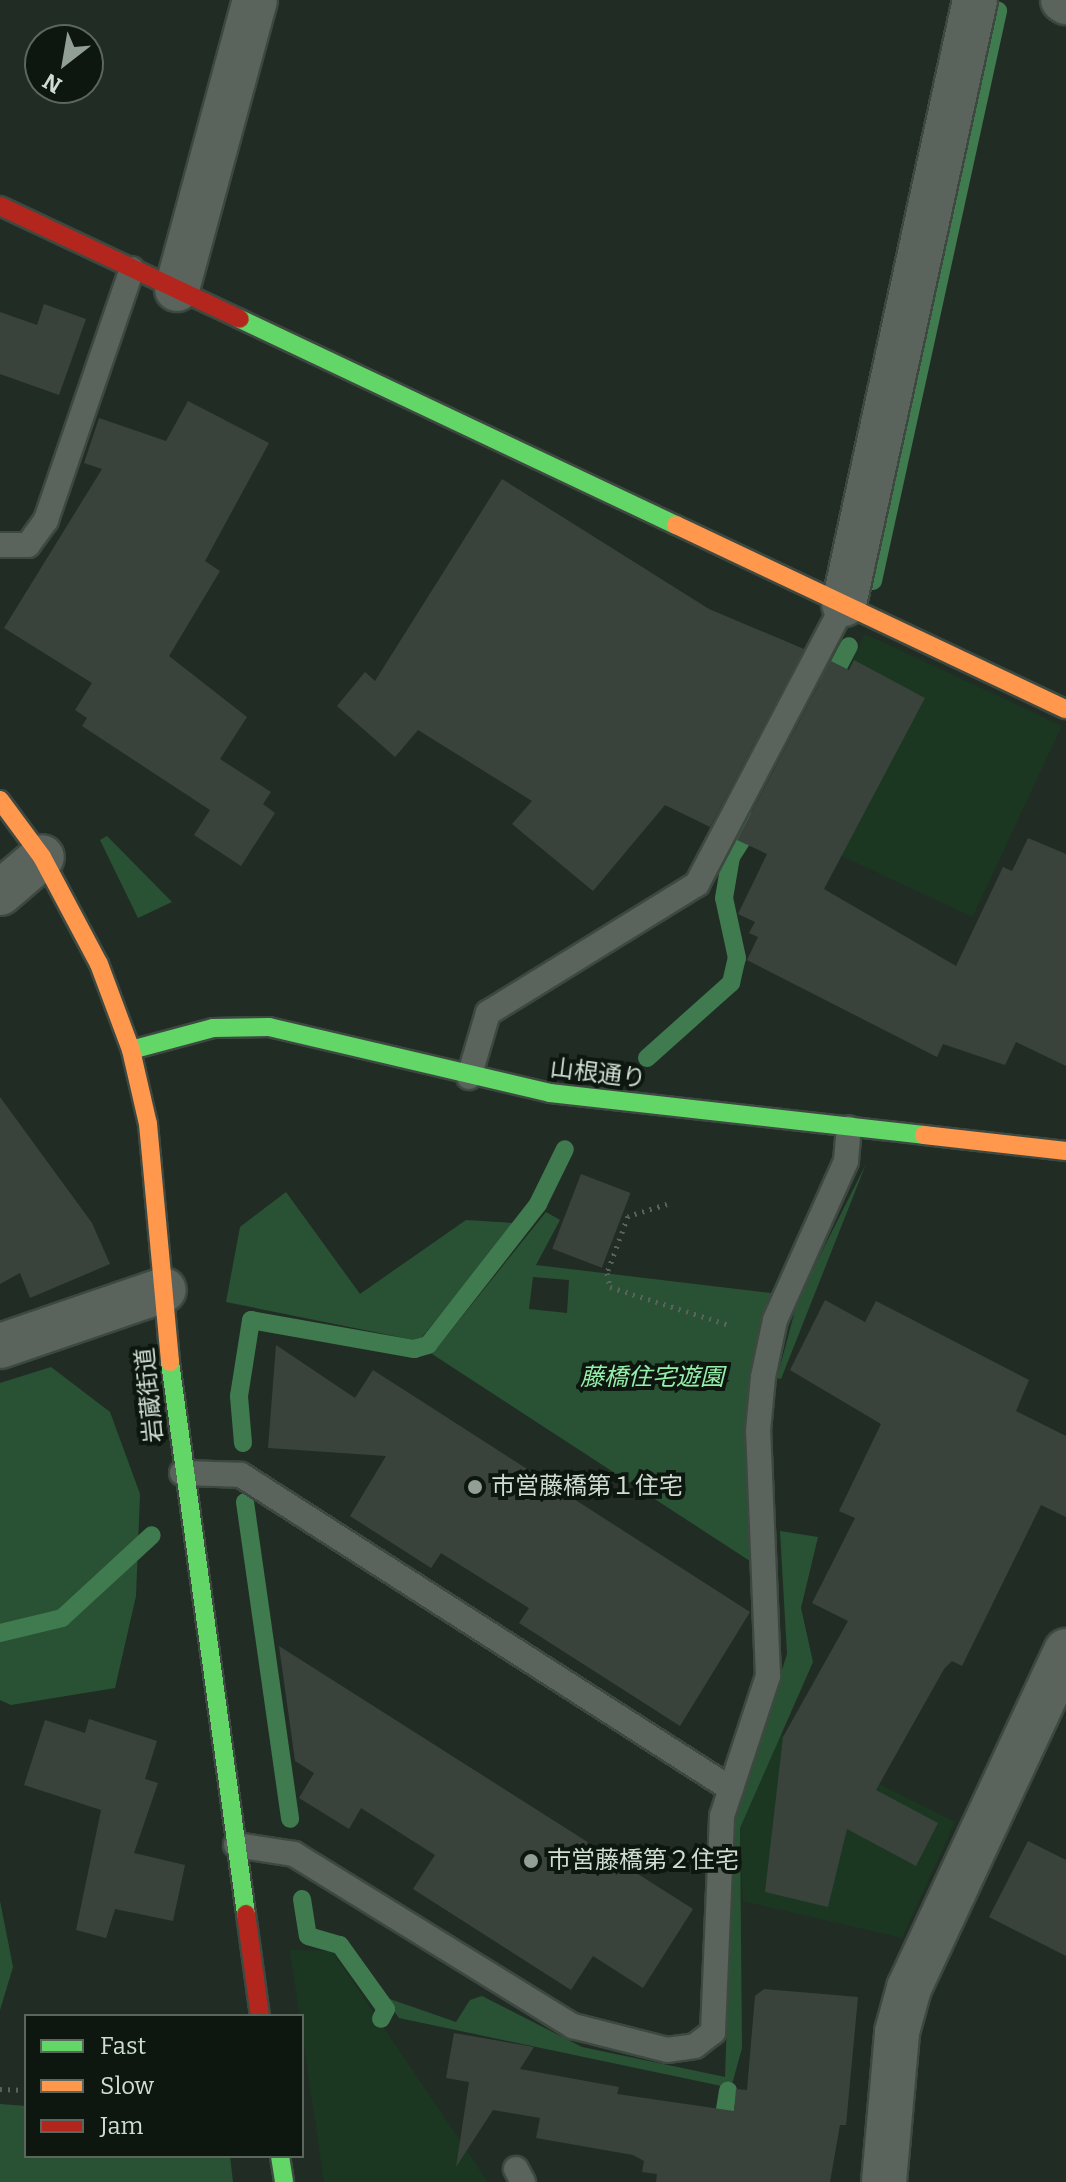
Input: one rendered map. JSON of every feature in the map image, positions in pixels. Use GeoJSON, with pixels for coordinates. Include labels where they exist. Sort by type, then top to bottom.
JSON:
{"type":"FeatureCollection","features":[{"type":"Feature","properties":{"kind":"street"},"geometry":{"type":"LineString","coordinates":[[177,289],[255,0]]}},
{"type":"Feature","properties":{"kind":"street"},"geometry":{"type":"LineString","coordinates":[[844,604],[975,0]]}},
{"type":"Feature","properties":{"kind":"street"},"geometry":{"type":"LineString","coordinates":[[0,206],[1066,709]]}},
{"type":"Feature","properties":{"kind":"street","name":"岩蔵街道"},"geometry":{"type":"LineString","coordinates":[[0,800],[42,857],[99,964],[131,1050],[155,1170],[182,1473],[260,2014]]}},
{"type":"Feature","properties":{"kind":"street"},"geometry":{"type":"LineString","coordinates":[[0,893],[42,857]]}},
{"type":"Feature","properties":{"kind":"street","name":"山根通り"},"geometry":{"type":"LineString","coordinates":[[131,1050],[213,1028],[269,1027],[469,1077],[849,1128],[1066,1151]]}},
{"type":"Feature","properties":{"kind":"street"},"geometry":{"type":"LineString","coordinates":[[0,1346],[164,1290]]}},
{"type":"Feature","properties":{"kind":"street"},"geometry":{"type":"LineString","coordinates":[[884,2182],[897,2032],[909,1988],[1066,1651]]}},
{"type":"Feature","properties":{"kind":"street"},"geometry":{"type":"LineString","coordinates":[[280,2158],[284,2182]]}},
{"type":"Feature","properties":{"kind":"lane"},"geometry":{"type":"LineString","coordinates":[[0,545],[28,545],[46,520],[132,269]]}},
{"type":"Feature","properties":{"kind":"lane"},"geometry":{"type":"LineString","coordinates":[[469,1077],[488,1013],[697,884],[844,604]]}},
{"type":"Feature","properties":{"kind":"lane"},"geometry":{"type":"LineString","coordinates":[[236,1845],[294,1854],[573,2026],[667,2050],[695,2046],[713,2032],[719,1834],[768,1676],[758,1431],[769,1348],[846,1161],[849,1128]]}},
{"type":"Feature","properties":{"kind":"lane"},"geometry":{"type":"LineString","coordinates":[[182,1473],[241,1475],[731,1789]]}},
{"type":"Feature","properties":{"kind":"path"},"geometry":{"type":"LineString","coordinates":[[667,1204],[628,1216],[607,1273],[610,1287],[630,1298],[719,1318],[769,1348]]}},
{"type":"Feature","properties":{"kind":"path"},"geometry":{"type":"LineString","coordinates":[[0,2089],[24,2090]]}},
{"type":"Feature","properties":{"kind":"shaded area"},"geometry":{"type":"Polygon","coordinates":[[[865,634],[1062,726],[972,917],[776,825],[865,634]]]}},
{"type":"Feature","properties":{"kind":"shaded area"},"geometry":{"type":"Polygon","coordinates":[[[779,1734],[955,1822],[902,1938],[743,1901],[740,1828],[779,1734]]]}},
{"type":"Feature","properties":{"kind":"shaded area"},"geometry":{"type":"Polygon","coordinates":[[[290,1950],[332,1951],[488,2182],[324,2182],[304,2046],[304,2014],[299,2014],[290,1950]]]}},
{"type":"Feature","properties":{"kind":"green space"},"geometry":{"type":"Polygon","coordinates":[[[107,836],[172,902],[138,918],[100,840],[107,836]]]}},
{"type":"Feature","properties":{"kind":"green space"},"geometry":{"type":"Polygon","coordinates":[[[866,1164],[781,1379],[777,1378],[798,1299],[866,1164]]]}},
{"type":"Feature","properties":{"kind":"green space"},"geometry":{"type":"Polygon","coordinates":[[[286,1192],[360,1294],[466,1220],[514,1223],[419,1341],[226,1302],[240,1227],[286,1192]]]}},
{"type":"Feature","properties":{"kind":"green space","name":"藤橋住宅遊園"},"geometry":{"type":"Polygon","coordinates":[[[546,1212],[560,1220],[536,1265],[771,1293],[746,1430],[753,1563],[432,1354],[546,1212]],[[533,1277],[529,1309],[567,1313],[569,1280],[533,1277]]]}},
{"type":"Feature","properties":{"kind":"green space"},"geometry":{"type":"Polygon","coordinates":[[[51,1367],[110,1412],[140,1494],[136,1596],[115,1688],[11,1705],[0,1700],[0,1383],[51,1367]]]}},
{"type":"Feature","properties":{"kind":"green space"},"geometry":{"type":"Polygon","coordinates":[[[780,1531],[818,1537],[801,1608],[813,1662],[740,1828],[742,2048],[731,2088],[399,2018],[384,1997],[456,2022],[470,2000],[482,1996],[582,2047],[725,2077],[734,1822],[787,1654],[780,1531]]]}},
{"type":"Feature","properties":{"kind":"green space"},"geometry":{"type":"Polygon","coordinates":[[[0,1901],[13,1967],[0,2010],[0,1901]]]}},
{"type":"Feature","properties":{"kind":"green space"},"geometry":{"type":"Polygon","coordinates":[[[0,2104],[24,2106],[24,2158],[230,2158],[233,2182],[0,2182],[0,2104]]]}},
{"type":"Feature","properties":{"kind":"building"},"geometry":{"type":"Polygon","coordinates":[[[44,304],[86,319],[59,395],[0,374],[0,312],[37,325],[44,304]]]}},
{"type":"Feature","properties":{"kind":"building"},"geometry":{"type":"Polygon","coordinates":[[[188,401],[269,443],[205,561],[220,571],[169,656],[247,717],[220,759],[271,792],[263,804],[275,813],[241,866],[194,835],[210,810],[82,726],[87,718],[75,710],[92,683],[4,628],[102,469],[84,463],[99,418],[166,441],[188,401]]]}},
{"type":"Feature","properties":{"kind":"building"},"geometry":{"type":"Polygon","coordinates":[[[502,479],[709,609],[804,649],[710,827],[665,805],[593,891],[512,824],[532,801],[418,730],[395,757],[337,706],[365,672],[375,681],[502,479]]]}},
{"type":"Feature","properties":{"kind":"building"},"geometry":{"type":"Polygon","coordinates":[[[854,660],[925,698],[824,889],[956,966],[1003,867],[1012,871],[1028,838],[1066,854],[1066,1066],[1016,1042],[1005,1065],[943,1044],[937,1057],[747,960],[758,937],[749,933],[755,922],[738,914],[767,854],[737,840],[831,661],[849,670],[854,660]]]}},
{"type":"Feature","properties":{"kind":"building"},"geometry":{"type":"Polygon","coordinates":[[[0,1097],[92,1223],[110,1264],[30,1298],[20,1273],[0,1284],[0,1097]]]}},
{"type":"Feature","properties":{"kind":"building"},"geometry":{"type":"Polygon","coordinates":[[[581,1174],[630,1193],[602,1268],[552,1249],[581,1174]]]}},
{"type":"Feature","properties":{"kind":"building"},"geometry":{"type":"Polygon","coordinates":[[[825,1300],[865,1322],[876,1301],[1029,1380],[1016,1411],[1066,1436],[1066,1517],[1041,1505],[962,1666],[952,1661],[944,1669],[876,1790],[938,1823],[916,1866],[847,1829],[828,1907],[765,1892],[783,1737],[848,1621],[812,1603],[855,1518],[839,1511],[881,1424],[790,1370],[825,1300]]]}},
{"type":"Feature","properties":{"kind":"building","name":"市営藤橋第１住宅"},"geometry":{"type":"Polygon","coordinates":[[[276,1345],[355,1398],[373,1370],[750,1612],[680,1726],[519,1623],[529,1608],[441,1553],[431,1568],[350,1516],[386,1456],[268,1448],[276,1345]]]}},
{"type":"Feature","properties":{"kind":"building","name":"市営藤橋第２住宅"},"geometry":{"type":"Polygon","coordinates":[[[279,1646],[693,1909],[643,1988],[593,1956],[571,1990],[413,1889],[435,1855],[361,1808],[349,1829],[299,1798],[314,1773],[295,1761],[279,1646]]]}},
{"type":"Feature","properties":{"kind":"building"},"geometry":{"type":"Polygon","coordinates":[[[89,1719],[157,1741],[145,1779],[158,1783],[134,1853],[185,1865],[173,1921],[115,1909],[106,1938],[76,1930],[101,1810],[24,1785],[45,1720],[85,1733],[89,1719]]]}},
{"type":"Feature","properties":{"kind":"building"},"geometry":{"type":"Polygon","coordinates":[[[1028,1841],[1066,1860],[1066,1956],[989,1917],[1028,1841]]]}},
{"type":"Feature","properties":{"kind":"building"},"geometry":{"type":"Polygon","coordinates":[[[764,1989],[858,1997],[846,2125],[840,2125],[830,2182],[656,2182],[657,2174],[642,2172],[644,2161],[633,2155],[536,2138],[540,2118],[493,2110],[456,2167],[469,2082],[446,2078],[454,2033],[534,2047],[520,2069],[619,2087],[617,2094],[734,2111],[736,2089],[747,2090],[755,1996],[764,1989]]]}},
{"type":"Feature","properties":{"kind":"waterway"},"geometry":{"type":"LineString","coordinates":[[873,581],[998,11]]}},
{"type":"Feature","properties":{"kind":"waterway"},"geometry":{"type":"LineString","coordinates":[[828,686],[849,646]]}},
{"type":"Feature","properties":{"kind":"waterway"},"geometry":{"type":"LineString","coordinates":[[647,1058],[731,983],[737,958],[724,898],[731,857],[754,821]]}},
{"type":"Feature","properties":{"kind":"waterway"},"geometry":{"type":"LineString","coordinates":[[243,1443],[239,1396],[251,1320],[414,1349],[428,1345],[538,1204],[565,1149]]}},
{"type":"Feature","properties":{"kind":"waterway"},"geometry":{"type":"LineString","coordinates":[[245,1502],[290,1819]]}},
{"type":"Feature","properties":{"kind":"waterway"},"geometry":{"type":"LineString","coordinates":[[0,1633],[62,1618],[152,1535]]}},
{"type":"Feature","properties":{"kind":"waterway"},"geometry":{"type":"LineString","coordinates":[[302,1899],[308,1936],[340,1945],[386,2009],[381,2019]]}},
{"type":"Feature","properties":{"kind":"waterway"},"geometry":{"type":"LineString","coordinates":[[721,2134],[728,2091]]}},
{"type":"Feature","properties":{"kind":"traffic: fast"},"geometry":{"type":"LineString","coordinates":[[240,319],[676,525]]}},
{"type":"Feature","properties":{"kind":"traffic: fast"},"geometry":{"type":"LineString","coordinates":[[131,1050],[213,1028],[269,1027],[550,1093],[924,1135]]}},
{"type":"Feature","properties":{"kind":"traffic: fast"},"geometry":{"type":"LineString","coordinates":[[170,1362],[246,1914]]}},
{"type":"Feature","properties":{"kind":"traffic: fast"},"geometry":{"type":"LineString","coordinates":[[280,2158],[284,2182]]}},
{"type":"Feature","properties":{"kind":"traffic: slow"},"geometry":{"type":"LineString","coordinates":[[676,525],[1066,709]]}},
{"type":"Feature","properties":{"kind":"traffic: slow"},"geometry":{"type":"LineString","coordinates":[[0,800],[42,857],[99,964],[131,1050],[148,1124],[170,1362]]}},
{"type":"Feature","properties":{"kind":"traffic: slow"},"geometry":{"type":"LineString","coordinates":[[924,1135],[1066,1151]]}},
{"type":"Feature","properties":{"kind":"traffic: jam"},"geometry":{"type":"LineString","coordinates":[[0,206],[240,319]]}},
{"type":"Feature","properties":{"kind":"traffic: jam"},"geometry":{"type":"LineString","coordinates":[[246,1914],[260,2014]]}},
{"type":"Feature","properties":{"kind":"place","name":"市営藤橋第１住宅"},"geometry":{"type":"Point","coordinates":[475,1487]}},
{"type":"Feature","properties":{"kind":"place","name":"市営藤橋第２住宅"},"geometry":{"type":"Point","coordinates":[531,1861]}}]}
